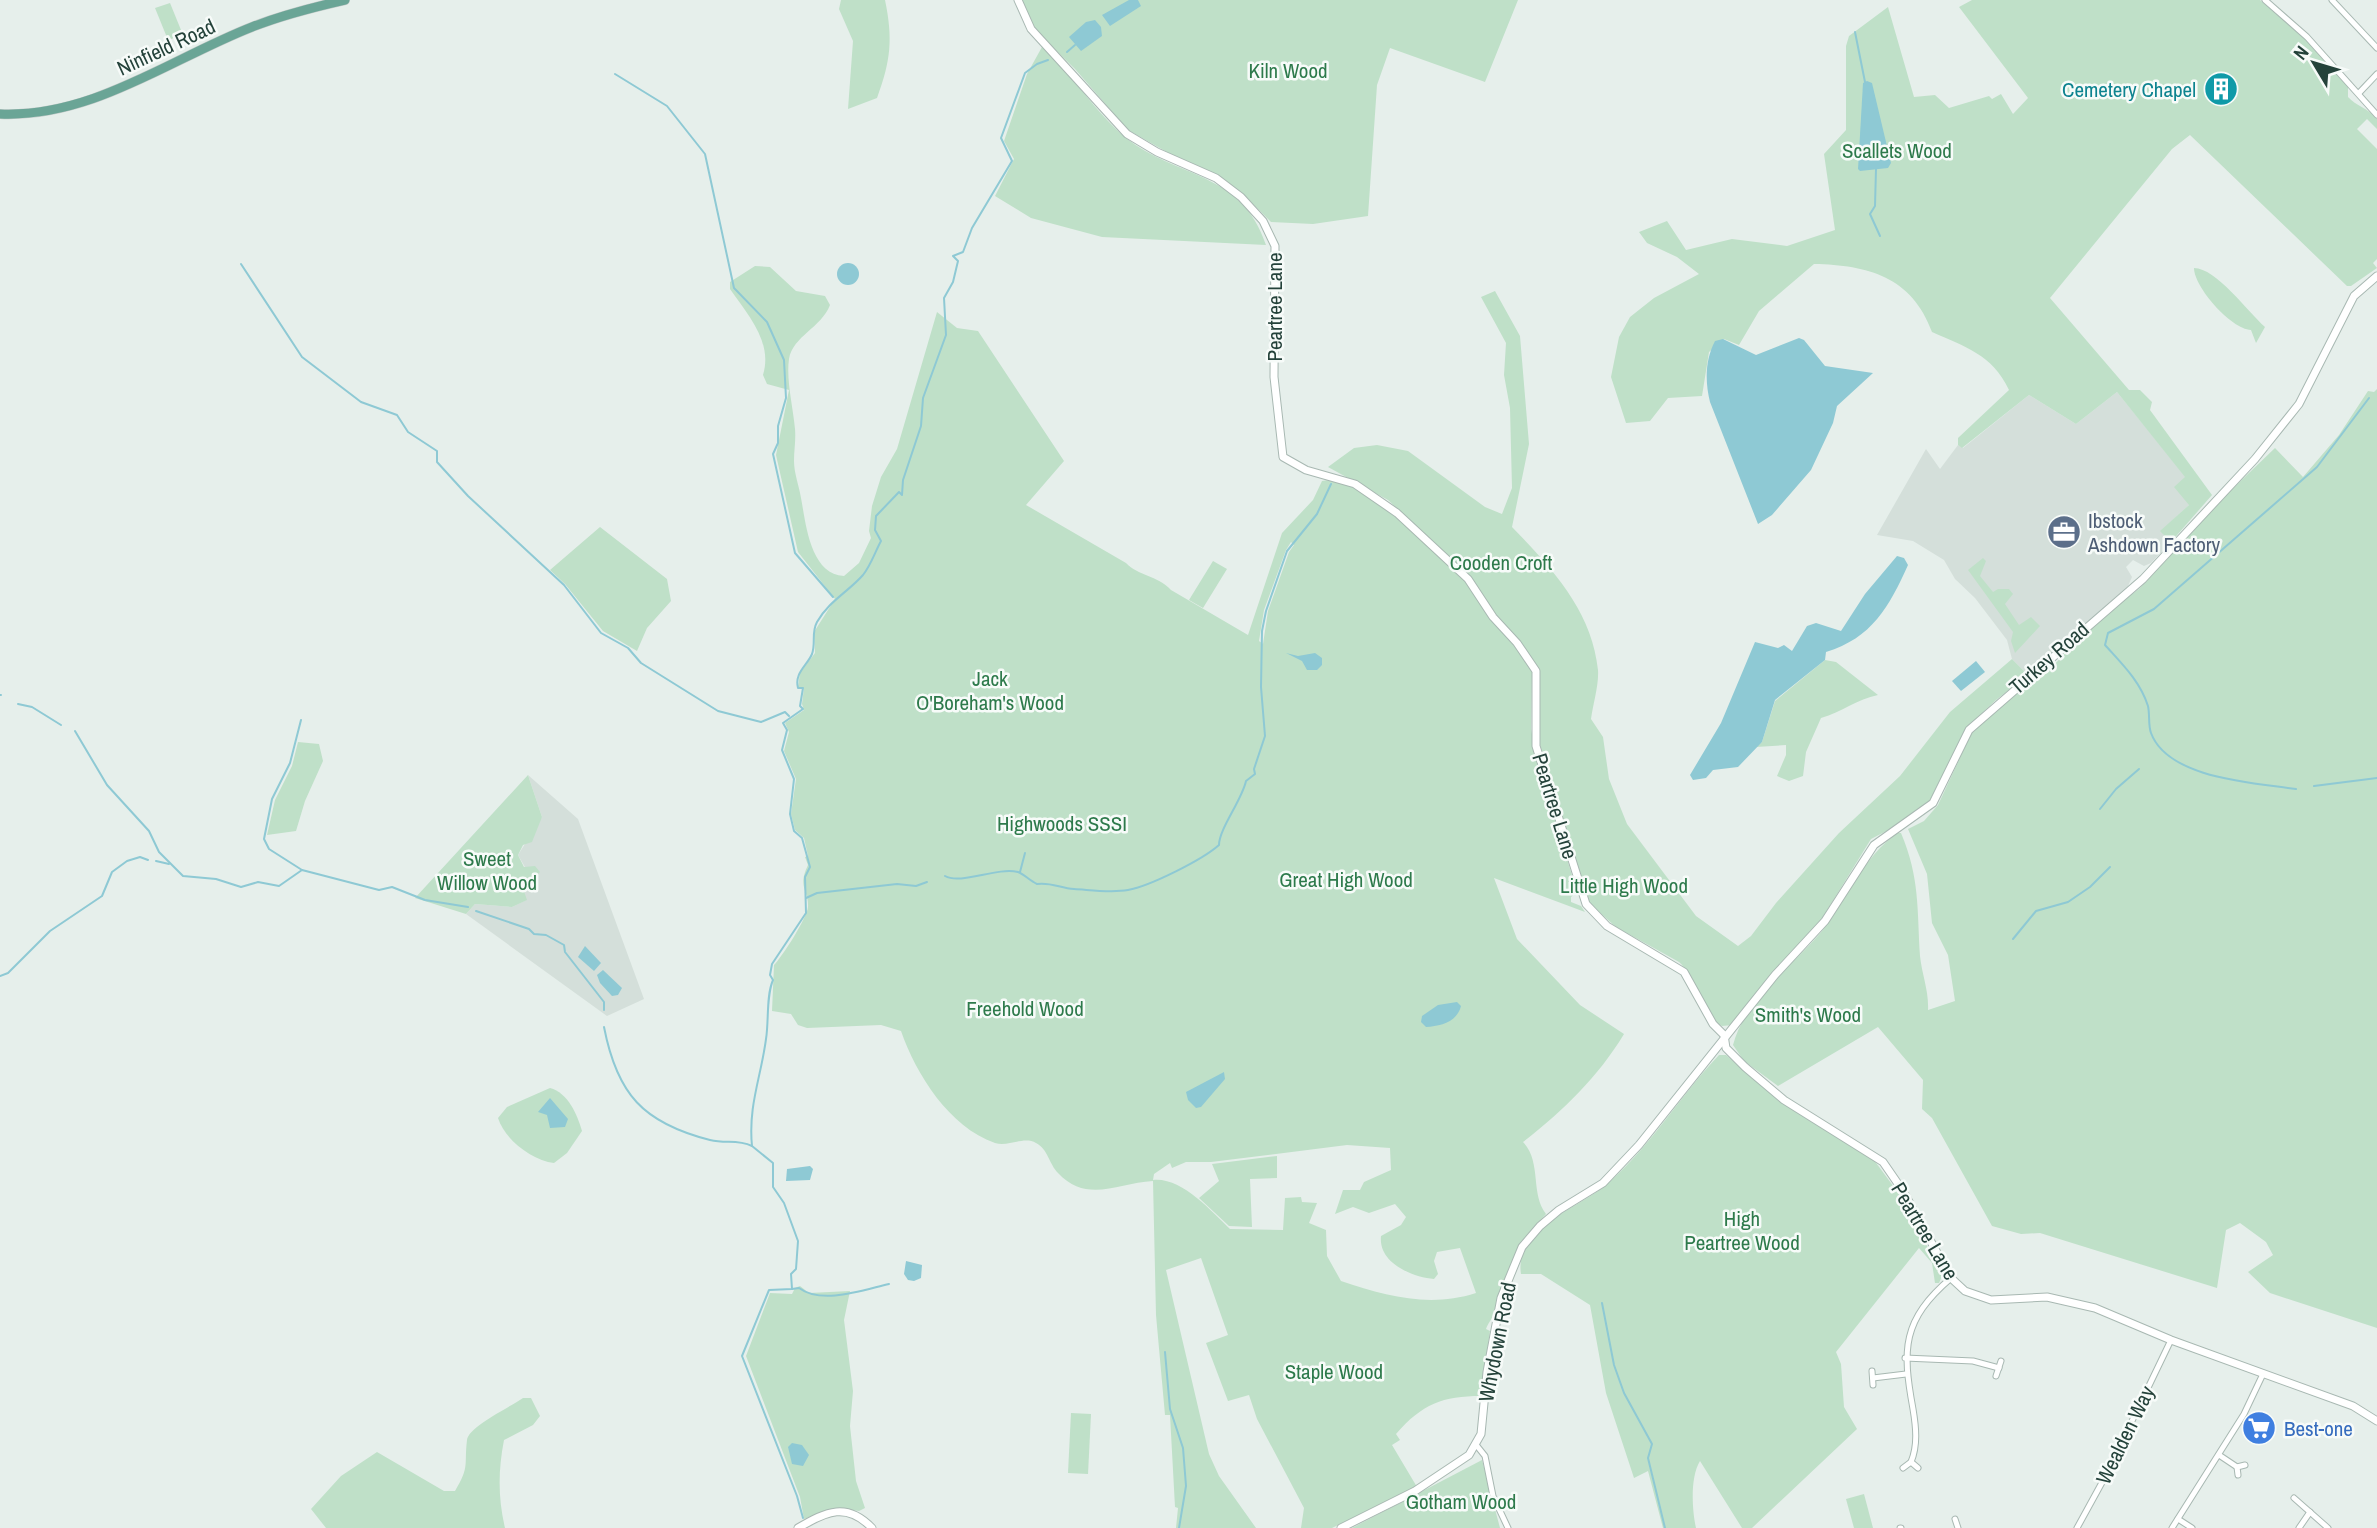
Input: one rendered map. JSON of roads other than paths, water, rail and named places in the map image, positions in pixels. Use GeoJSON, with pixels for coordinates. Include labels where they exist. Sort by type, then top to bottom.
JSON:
{"type":"FeatureCollection","features":[{"type":"Feature","properties":{"kind":"main road","name":"Ninfield Road"},"geometry":{"type":"LineString","coordinates":[[0,114],[38,113],[83,102],[149,75],[251,27],[297,11],[345,0]]}},
{"type":"Feature","properties":{"kind":"street","name":"Peartree Lane"},"geometry":{"type":"LineString","coordinates":[[1018,0],[1031,29],[1127,134],[1157,152],[1216,178],[1264,221],[1275,246],[1274,377],[1283,457],[1306,470],[1355,484],[1397,513],[1475,588],[1493,617],[1517,643],[1536,671],[1536,746],[1586,904],[1607,926],[1684,972],[1725,1041],[1726,1048],[1784,1100],[1883,1161],[1903,1191],[1951,1278],[1965,1291],[1984,1298],[2061,1299],[2095,1308],[2171,1340],[2353,1406],[2377,1421]]}},
{"type":"Feature","properties":{"kind":"street"},"geometry":{"type":"LineString","coordinates":[[2264,0],[2307,37],[2377,115]]}},
{"type":"Feature","properties":{"kind":"street"},"geometry":{"type":"LineString","coordinates":[[2332,0],[2377,47]]}},
{"type":"Feature","properties":{"kind":"street"},"geometry":{"type":"LineString","coordinates":[[2359,93],[2377,74]]}},
{"type":"Feature","properties":{"kind":"street","name":"Turkey Road"},"geometry":{"type":"LineString","coordinates":[[1725,1041],[1776,975],[1825,921],[1874,845],[1933,803],[1969,730],[1993,706],[2036,675],[2108,607],[2143,579],[2287,422],[2310,385],[2343,312],[2354,296],[2377,276]]}},
{"type":"Feature","properties":{"kind":"street","name":"Whydown Road"},"geometry":{"type":"LineString","coordinates":[[1477,1446],[1481,1434],[1487,1372],[1500,1298],[1522,1247],[1540,1226],[1559,1210],[1603,1183],[1725,1041]]}},
{"type":"Feature","properties":{"kind":"street"},"geometry":{"type":"LineString","coordinates":[[1903,1468],[1911,1462],[1916,1432],[1906,1374],[1907,1339],[1918,1312],[1951,1278]]}},
{"type":"Feature","properties":{"kind":"street","name":"Wealden Way"},"geometry":{"type":"LineString","coordinates":[[2077,1528],[2105,1477],[2171,1340]]}},
{"type":"Feature","properties":{"kind":"street"},"geometry":{"type":"LineString","coordinates":[[1905,1358],[2000,1365],[1996,1376]]}},
{"type":"Feature","properties":{"kind":"street"},"geometry":{"type":"LineString","coordinates":[[1873,1378],[1906,1374]]}},
{"type":"Feature","properties":{"kind":"street"},"geometry":{"type":"LineString","coordinates":[[2172,1528],[2252,1402],[2263,1374]]}},
{"type":"Feature","properties":{"kind":"street"},"geometry":{"type":"LineString","coordinates":[[1341,1528],[1443,1474],[1477,1446],[1485,1456],[1493,1496],[1508,1528]]}},
{"type":"Feature","properties":{"kind":"street"},"geometry":{"type":"LineString","coordinates":[[2218,1455],[2237,1467],[2245,1465]]}},
{"type":"Feature","properties":{"kind":"street"},"geometry":{"type":"LineString","coordinates":[[1911,1462],[1918,1468]]}},
{"type":"Feature","properties":{"kind":"street"},"geometry":{"type":"LineString","coordinates":[[2237,1467],[2238,1475]]}},
{"type":"Feature","properties":{"kind":"street"},"geometry":{"type":"LineString","coordinates":[[2294,1498],[2328,1528]]}},
{"type":"Feature","properties":{"kind":"street"},"geometry":{"type":"LineString","coordinates":[[801,1526],[845,1510],[861,1516],[872,1528]]}},
{"type":"Feature","properties":{"kind":"street"},"geometry":{"type":"LineString","coordinates":[[2299,1528],[2311,1512]]}},
{"type":"Feature","properties":{"kind":"street"},"geometry":{"type":"LineString","coordinates":[[1955,1519],[1958,1528]]}},
{"type":"Feature","properties":{"kind":"street"},"geometry":{"type":"LineString","coordinates":[[2178,1519],[2192,1528]]}},
{"type":"Feature","properties":{"kind":"water"},"geometry":{"type":"Polygon","coordinates":[[[1129,0],[1138,0],[1141,6],[1110,26],[1102,15],[1129,0]]]}},
{"type":"Feature","properties":{"kind":"water"},"geometry":{"type":"Polygon","coordinates":[[[1095,20],[1101,27],[1102,36],[1081,51],[1069,37],[1086,22],[1095,20]]]}},
{"type":"Feature","properties":{"kind":"water"},"geometry":{"type":"Polygon","coordinates":[[[1863,83],[1872,83],[1891,163],[1888,168],[1860,171],[1863,83]]]}},
{"type":"Feature","properties":{"kind":"water"},"geometry":{"type":"Polygon","coordinates":[[[848,263],[856,266],[859,274],[856,282],[848,285],[840,282],[837,274],[840,266],[848,263]]]}},
{"type":"Feature","properties":{"kind":"water"},"geometry":{"type":"Polygon","coordinates":[[[1799,338],[1804,340],[1825,366],[1873,373],[1837,406],[1833,423],[1811,470],[1772,515],[1758,524],[1710,402],[1707,387],[1709,356],[1715,341],[1723,339],[1756,355],[1799,338]]]}},
{"type":"Feature","properties":{"kind":"water"},"geometry":{"type":"Polygon","coordinates":[[[1897,556],[1904,558],[1908,565],[1894,594],[1877,619],[1856,638],[1826,652],[1825,660],[1775,700],[1762,742],[1738,767],[1713,770],[1706,778],[1693,780],[1690,775],[1721,723],[1755,642],[1778,648],[1784,645],[1792,651],[1807,626],[1816,623],[1841,631],[1865,594],[1897,556]]]}},
{"type":"Feature","properties":{"kind":"water"},"geometry":{"type":"Polygon","coordinates":[[[1286,653],[1298,656],[1315,653],[1322,658],[1322,665],[1317,670],[1307,670],[1302,661],[1286,653]]]}},
{"type":"Feature","properties":{"kind":"water"},"geometry":{"type":"Polygon","coordinates":[[[1976,661],[1985,672],[1961,691],[1952,681],[1976,661]]]}},
{"type":"Feature","properties":{"kind":"water"},"geometry":{"type":"Polygon","coordinates":[[[585,946],[601,963],[594,971],[578,957],[585,946]]]}},
{"type":"Feature","properties":{"kind":"water"},"geometry":{"type":"Polygon","coordinates":[[[603,970],[622,988],[618,995],[612,996],[600,983],[597,975],[603,970]]]}},
{"type":"Feature","properties":{"kind":"water"},"geometry":{"type":"Polygon","coordinates":[[[1457,1002],[1461,1006],[1459,1011],[1448,1022],[1426,1027],[1421,1022],[1422,1016],[1438,1005],[1457,1002]]]}},
{"type":"Feature","properties":{"kind":"water"},"geometry":{"type":"Polygon","coordinates":[[[1224,1072],[1225,1079],[1201,1107],[1196,1108],[1188,1100],[1186,1092],[1224,1072]]]}},
{"type":"Feature","properties":{"kind":"water"},"geometry":{"type":"Polygon","coordinates":[[[550,1098],[568,1119],[565,1127],[550,1128],[547,1115],[538,1112],[550,1098]]]}},
{"type":"Feature","properties":{"kind":"water"},"geometry":{"type":"Polygon","coordinates":[[[810,1166],[813,1169],[810,1180],[786,1181],[787,1169],[810,1166]]]}},
{"type":"Feature","properties":{"kind":"water"},"geometry":{"type":"Polygon","coordinates":[[[906,1261],[922,1265],[921,1278],[908,1280],[904,1274],[906,1261]]]}},
{"type":"Feature","properties":{"kind":"water"},"geometry":{"type":"Polygon","coordinates":[[[792,1443],[802,1445],[809,1455],[803,1466],[792,1464],[788,1447],[792,1443]]]}},
{"type":"Feature","properties":{"kind":"waterway"},"geometry":{"type":"LineString","coordinates":[[1855,32],[1865,82]]}},
{"type":"Feature","properties":{"kind":"waterway"},"geometry":{"type":"LineString","coordinates":[[1067,52],[1075,45]]}},
{"type":"Feature","properties":{"kind":"waterway"},"geometry":{"type":"LineString","coordinates":[[803,1518],[797,1496],[742,1356],[769,1290],[792,1289],[791,1274],[796,1269],[798,1241],[784,1203],[773,1187],[773,1163],[752,1146],[751,1131],[753,1105],[767,1032],[769,993],[773,980],[770,975],[772,964],[806,913],[805,877],[810,867],[802,838],[794,831],[790,814],[794,779],[782,750],[787,730],[783,723],[803,709],[800,706],[803,688],[798,688],[797,683],[812,654],[817,622],[827,608],[866,571],[881,541],[875,530],[876,516],[899,492],[902,495],[903,480],[921,426],[923,398],[946,335],[944,298],[953,282],[958,261],[953,256],[963,252],[972,228],[1012,161],[1001,138],[1025,73],[1048,60]]}},
{"type":"Feature","properties":{"kind":"waterway"},"geometry":{"type":"LineString","coordinates":[[615,74],[667,106],[705,154],[734,288],[767,322],[784,360],[786,398],[778,426],[778,443],[773,454],[795,553],[833,597]]}},
{"type":"Feature","properties":{"kind":"waterway"},"geometry":{"type":"LineString","coordinates":[[1876,169],[1875,206],[1870,214],[1880,236]]}},
{"type":"Feature","properties":{"kind":"waterway"},"geometry":{"type":"LineString","coordinates":[[241,264],[302,357],[361,402],[397,415],[408,432],[437,451],[437,462],[468,496],[564,585],[601,633],[628,648],[641,663],[718,711],[761,722],[785,712],[789,716]]}},
{"type":"Feature","properties":{"kind":"waterway"},"geometry":{"type":"LineString","coordinates":[[2296,789],[2215,776],[2175,760],[2160,748],[2151,733],[2148,706],[2140,689],[2130,673],[2105,645],[2108,633],[2154,609],[2317,467],[2369,398]]}},
{"type":"Feature","properties":{"kind":"waterway"},"geometry":{"type":"LineString","coordinates":[[945,876],[960,878],[1009,871],[1018,872],[1037,884],[1121,891],[1138,888],[1162,878],[1189,865],[1219,845],[1246,781],[1255,774],[1254,769],[1265,736],[1261,687],[1262,631],[1266,611],[1287,551],[1317,514],[1331,484]]}},
{"type":"Feature","properties":{"kind":"waterway"},"geometry":{"type":"LineString","coordinates":[[18,704],[32,707],[61,725]]}},
{"type":"Feature","properties":{"kind":"waterway"},"geometry":{"type":"LineString","coordinates":[[301,720],[290,763],[272,799],[264,839],[269,849],[302,870]]}},
{"type":"Feature","properties":{"kind":"waterway"},"geometry":{"type":"LineString","coordinates":[[75,731],[107,785],[149,831],[159,852],[183,876],[216,879],[241,887],[258,882],[279,886],[302,870],[379,890],[392,887],[425,900],[468,907]]}},
{"type":"Feature","properties":{"kind":"waterway"},"geometry":{"type":"LineString","coordinates":[[2100,809],[2116,789],[2139,769]]}},
{"type":"Feature","properties":{"kind":"waterway"},"geometry":{"type":"LineString","coordinates":[[2314,786],[2377,778]]}},
{"type":"Feature","properties":{"kind":"waterway"},"geometry":{"type":"LineString","coordinates":[[1020,872],[1025,853]]}},
{"type":"Feature","properties":{"kind":"waterway"},"geometry":{"type":"LineString","coordinates":[[0,976],[8,973],[50,931],[102,896],[112,872],[127,861],[140,857],[148,860]]}},
{"type":"Feature","properties":{"kind":"waterway"},"geometry":{"type":"LineString","coordinates":[[156,861],[169,864]]}},
{"type":"Feature","properties":{"kind":"waterway"},"geometry":{"type":"LineString","coordinates":[[2013,939],[2036,911],[2068,902],[2090,887],[2110,867]]}},
{"type":"Feature","properties":{"kind":"waterway"},"geometry":{"type":"LineString","coordinates":[[806,898],[817,893],[897,884],[916,886],[927,882]]}},
{"type":"Feature","properties":{"kind":"waterway"},"geometry":{"type":"LineString","coordinates":[[476,911],[529,929],[534,934],[546,935],[564,945],[565,952],[604,1002],[604,1010]]}},
{"type":"Feature","properties":{"kind":"waterway"},"geometry":{"type":"LineString","coordinates":[[604,1027],[617,1071],[626,1088],[650,1114],[687,1133],[710,1140],[752,1146]]}},
{"type":"Feature","properties":{"kind":"waterway"},"geometry":{"type":"LineString","coordinates":[[792,1289],[799,1288],[808,1293],[831,1296],[889,1284]]}},
{"type":"Feature","properties":{"kind":"waterway"},"geometry":{"type":"LineString","coordinates":[[1602,1303],[1614,1365],[1624,1393],[1652,1444],[1648,1458],[1665,1528]]}},
{"type":"Feature","properties":{"kind":"waterway"},"geometry":{"type":"LineString","coordinates":[[1165,1352],[1170,1409],[1183,1448],[1186,1486],[1179,1528]]}},
{"type":"Feature","properties":{"kind":"place","name":"Cemetery Chapel"},"geometry":{"type":"Point","coordinates":[2221,89]}},
{"type":"Feature","properties":{"kind":"place","name":"Ibstock Ashdown Factory"},"geometry":{"type":"Point","coordinates":[2064,532]}},
{"type":"Feature","properties":{"kind":"place","name":"Best-one"},"geometry":{"type":"Point","coordinates":[2259,1428]}},
{"type":"Feature","properties":{"kind":"park label","name":"Kiln Wood"},"geometry":{"type":"Point","coordinates":[1288,70]}},
{"type":"Feature","properties":{"kind":"park label","name":"Scallets Wood"},"geometry":{"type":"Point","coordinates":[1897,150]}},
{"type":"Feature","properties":{"kind":"park label","name":"Cooden Croft"},"geometry":{"type":"Point","coordinates":[1501,562]}},
{"type":"Feature","properties":{"kind":"park label","name":"Jack O'Boreham's Wood"},"geometry":{"type":"Point","coordinates":[990,690]}},
{"type":"Feature","properties":{"kind":"park label","name":"Highwoods SSSI"},"geometry":{"type":"Point","coordinates":[1062,823]}},
{"type":"Feature","properties":{"kind":"park label","name":"Sweet Willow Wood"},"geometry":{"type":"Point","coordinates":[487,870]}},
{"type":"Feature","properties":{"kind":"park label","name":"Great High Wood"},"geometry":{"type":"Point","coordinates":[1346,879]}},
{"type":"Feature","properties":{"kind":"park label","name":"Little High Wood"},"geometry":{"type":"Point","coordinates":[1624,885]}},
{"type":"Feature","properties":{"kind":"park label","name":"Freehold Wood"},"geometry":{"type":"Point","coordinates":[1025,1008]}},
{"type":"Feature","properties":{"kind":"park label","name":"Smith's Wood"},"geometry":{"type":"Point","coordinates":[1808,1014]}},
{"type":"Feature","properties":{"kind":"park label","name":"High Peartree Wood"},"geometry":{"type":"Point","coordinates":[1742,1230]}},
{"type":"Feature","properties":{"kind":"park label","name":"Staple Wood"},"geometry":{"type":"Point","coordinates":[1334,1371]}},
{"type":"Feature","properties":{"kind":"park label","name":"Gotham Wood"},"geometry":{"type":"Point","coordinates":[1461,1501]}}]}
